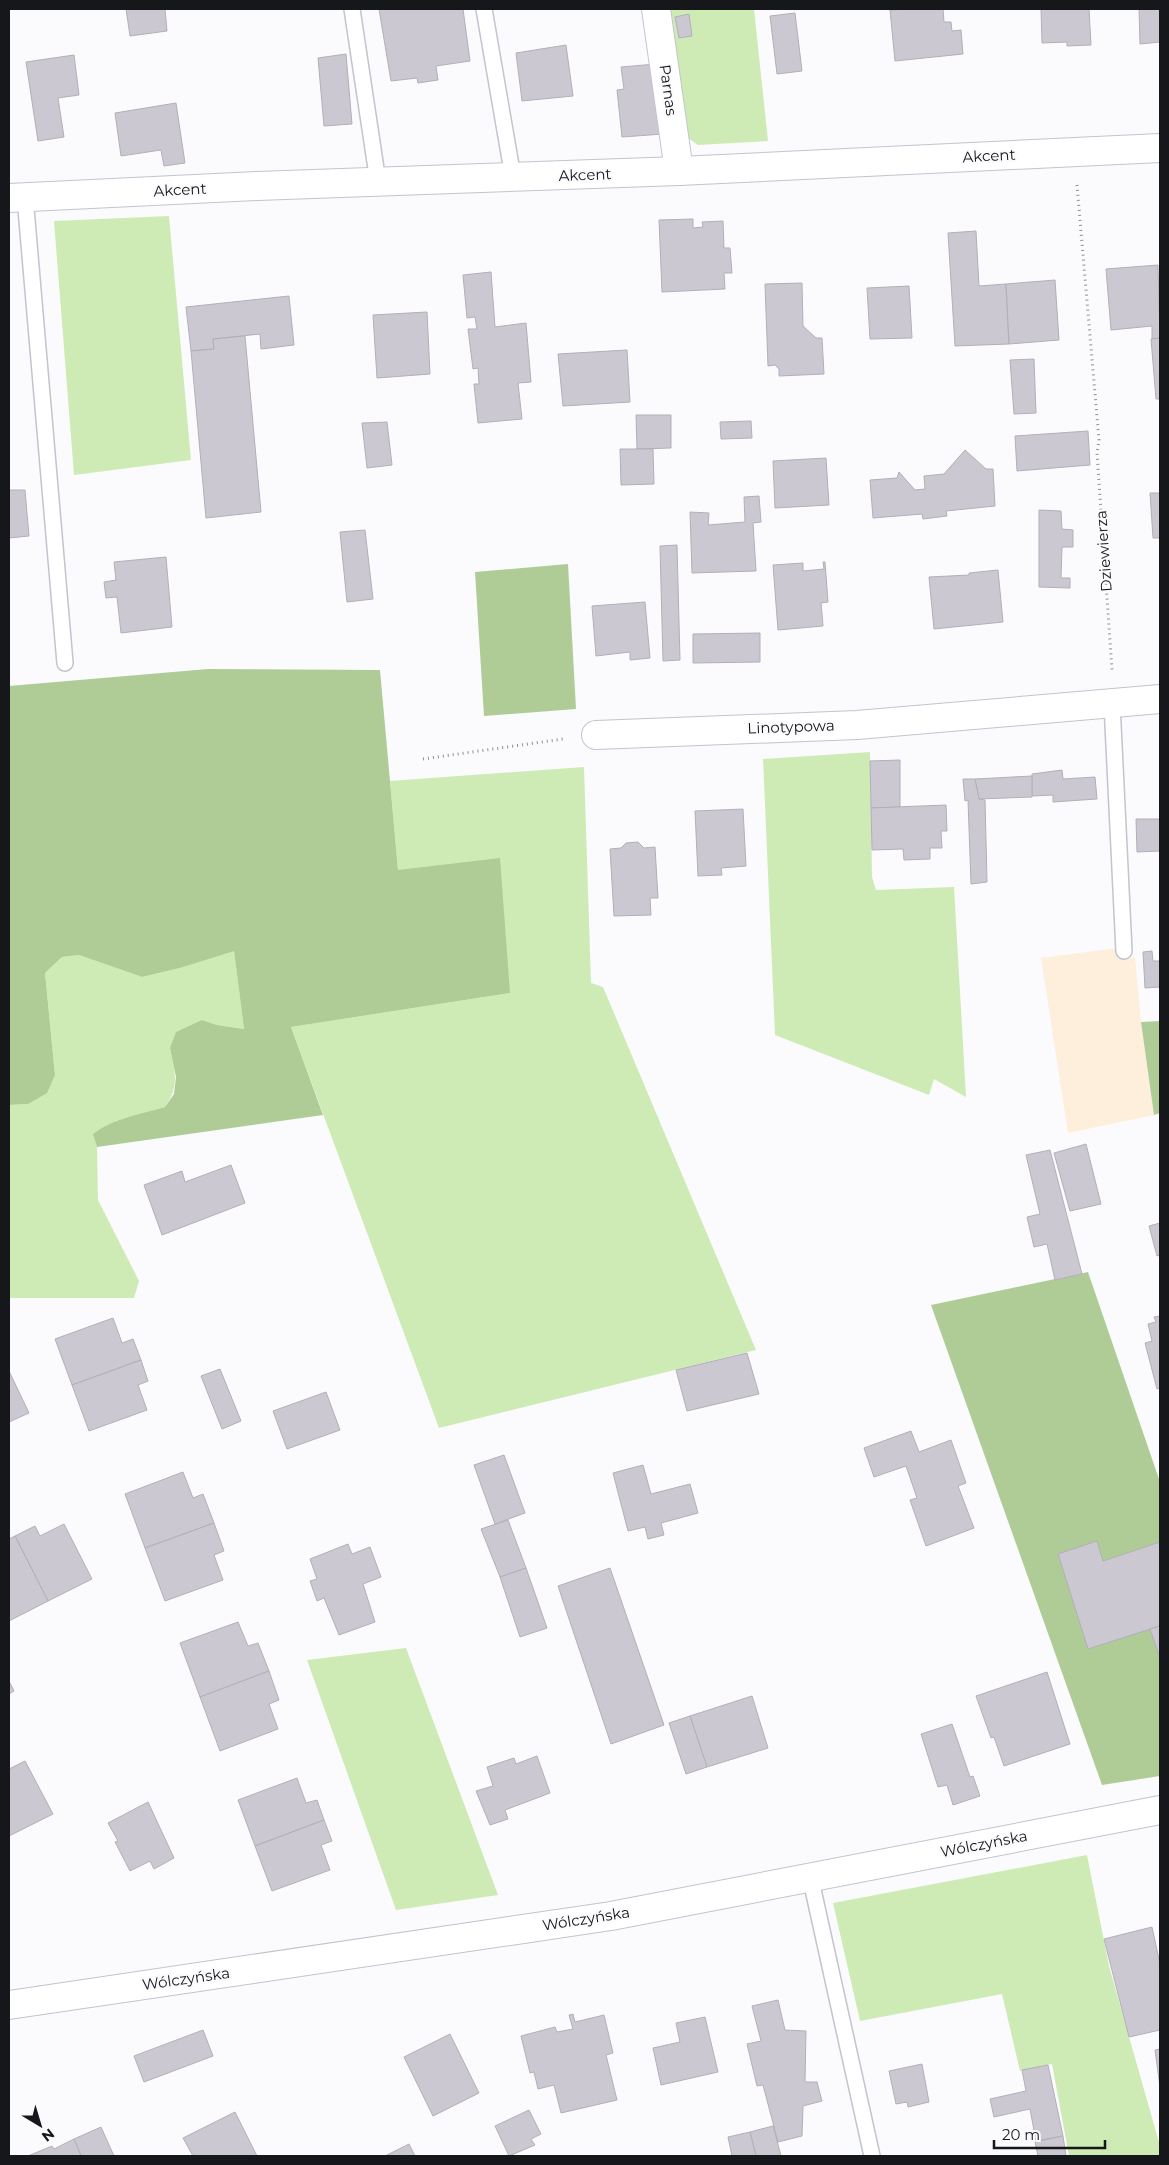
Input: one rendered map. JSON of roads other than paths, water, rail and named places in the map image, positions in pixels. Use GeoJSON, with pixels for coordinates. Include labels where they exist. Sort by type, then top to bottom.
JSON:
{"type":"FeatureCollection","features":[{"type":"Feature","properties":{"kind":"street","name":"Parnas"},"geometry":{"type":"LineString","coordinates":[[656,9],[679,172]]}},
{"type":"Feature","properties":{"kind":"street","name":"Akcent"},"geometry":{"type":"LineString","coordinates":[[17,197],[679,172],[1160,148]]}},
{"type":"Feature","properties":{"kind":"street","name":"Linotypowa"},"geometry":{"type":"LineString","coordinates":[[596,735],[857,724],[1160,699]]}},
{"type":"Feature","properties":{"kind":"street","name":"Wólczyńska"},"geometry":{"type":"LineString","coordinates":[[9,2005],[611,1916],[810,1876],[1160,1810]]}},
{"type":"Feature","properties":{"kind":"lane"},"geometry":{"type":"LineString","coordinates":[[352,9],[378,182]]}},
{"type":"Feature","properties":{"kind":"lane"},"geometry":{"type":"LineString","coordinates":[[484,9],[513,177]]}},
{"type":"Feature","properties":{"kind":"lane"},"geometry":{"type":"LineString","coordinates":[[17,197],[65,663]]}},
{"type":"Feature","properties":{"kind":"lane"},"geometry":{"type":"LineString","coordinates":[[1112,704],[1124,951]]}},
{"type":"Feature","properties":{"kind":"lane"},"geometry":{"type":"LineString","coordinates":[[810,1876],[872,2156]]}}]}
